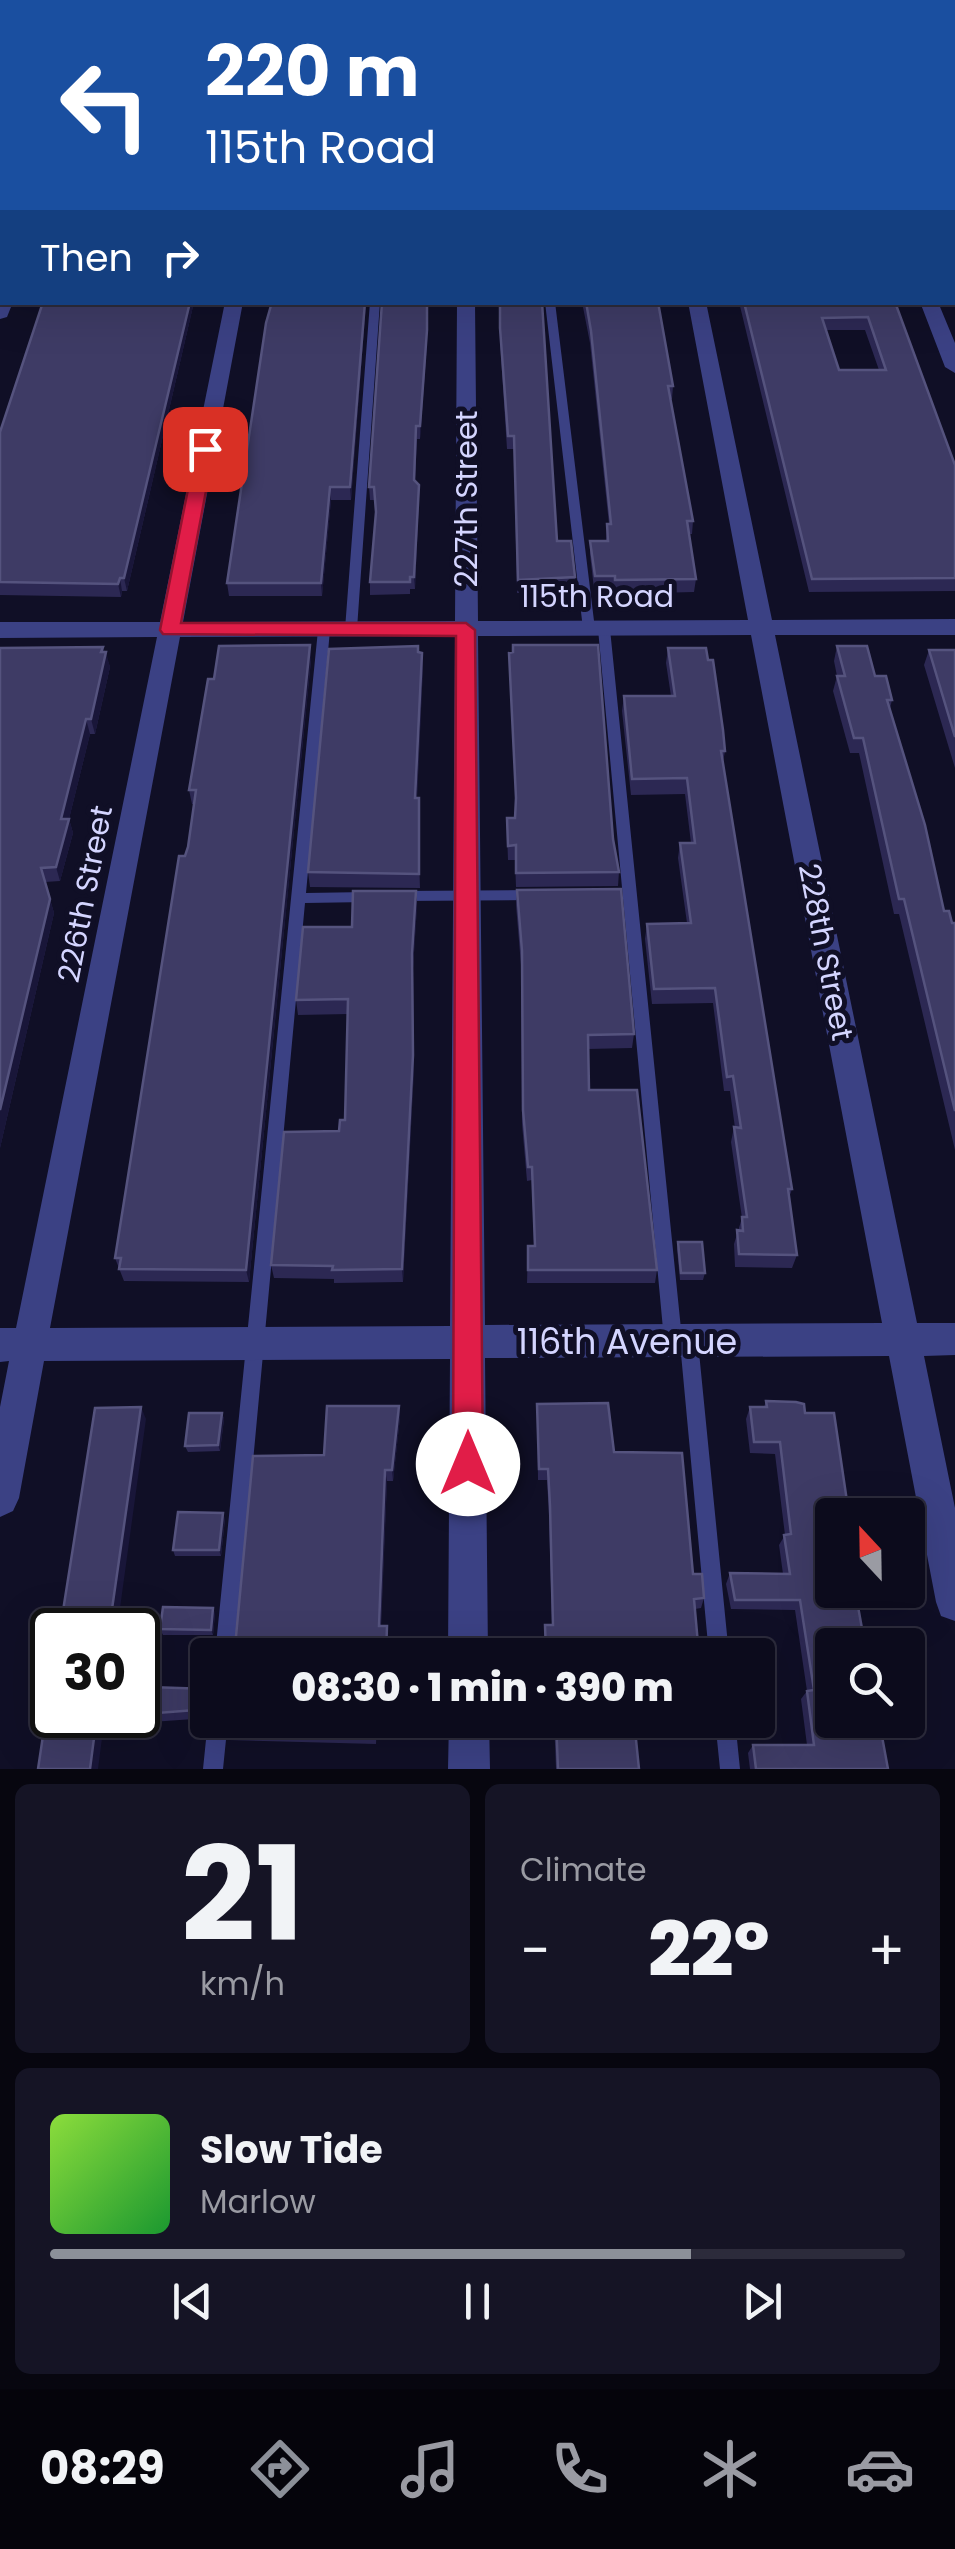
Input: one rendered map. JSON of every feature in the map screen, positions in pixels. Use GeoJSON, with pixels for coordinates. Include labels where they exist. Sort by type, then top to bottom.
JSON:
{"type":"FeatureCollection","features":[{"type":"Feature","properties":{"kind":"street","name":"226th Street"},"geometry":{"type":"LineString","coordinates":[[0,1498],[15,1345],[170,630],[233,305]]}},
{"type":"Feature","properties":{"kind":"street","name":"227th Street"},"geometry":{"type":"LineString","coordinates":[[466,305],[468,1638]]}},
{"type":"Feature","properties":{"kind":"street","name":"228th Street"},"geometry":{"type":"LineString","coordinates":[[698,305],[955,1602]]}},
{"type":"Feature","properties":{"kind":"street"},"geometry":{"type":"LineString","coordinates":[[930,305],[955,367]]}},
{"type":"Feature","properties":{"kind":"street","name":"115th Road"},"geometry":{"type":"LineString","coordinates":[[0,630],[955,627]]}},
{"type":"Feature","properties":{"kind":"street","name":"116th Avenue"},"geometry":{"type":"LineString","coordinates":[[15,1345],[955,1339]]}},
{"type":"Feature","properties":{"kind":"street"},"geometry":{"type":"LineString","coordinates":[[468,1738],[468,1769]]}},
{"type":"Feature","properties":{"kind":"lane"},"geometry":{"type":"LineString","coordinates":[[351,630],[376,305]]}},
{"type":"Feature","properties":{"kind":"lane"},"geometry":{"type":"LineString","coordinates":[[550,305],[630,895],[717,1638]]}},
{"type":"Feature","properties":{"kind":"lane"},"geometry":{"type":"LineString","coordinates":[[227,1638],[324,630]]}},
{"type":"Feature","properties":{"kind":"lane"},"geometry":{"type":"LineString","coordinates":[[299,898],[558,895]]}},
{"type":"Feature","properties":{"kind":"lane"},"geometry":{"type":"LineString","coordinates":[[612,895],[630,895]]}},
{"type":"Feature","properties":{"kind":"lane"},"geometry":{"type":"LineString","coordinates":[[213,1769],[216,1738]]}},
{"type":"Feature","properties":{"kind":"lane"},"geometry":{"type":"LineString","coordinates":[[727,1738],[730,1769]]}},
{"type":"Feature","properties":{"kind":"building"},"geometry":{"type":"Polygon","coordinates":[[[42,305],[189,305],[124,578],[118,584],[0,582],[0,432],[42,305]]]}},
{"type":"Feature","properties":{"kind":"building"},"geometry":{"type":"Polygon","coordinates":[[[271,305],[365,305],[350,487],[330,487],[321,583],[227,583],[271,305]]]}},
{"type":"Feature","properties":{"kind":"building"},"geometry":{"type":"Polygon","coordinates":[[[382,305],[427,305],[420,426],[416,426],[414,480],[419,485],[414,577],[410,577],[410,582],[370,582],[376,512],[374,487],[369,487],[382,305]]]}},
{"type":"Feature","properties":{"kind":"building"},"geometry":{"type":"Polygon","coordinates":[[[500,305],[542,305],[557,541],[571,541],[575,577],[518,580],[514,436],[508,436],[500,305]]]}},
{"type":"Feature","properties":{"kind":"building"},"geometry":{"type":"Polygon","coordinates":[[[587,305],[659,305],[673,386],[668,386],[693,521],[687,521],[696,579],[615,580],[615,576],[595,576],[590,541],[608,541],[607,524],[611,524],[587,305]]]}},
{"type":"Feature","properties":{"kind":"building"},"geometry":{"type":"Polygon","coordinates":[[[745,305],[896,305],[955,465],[955,578],[812,579],[745,305]],[[868,317],[822,318],[839,370],[886,370],[868,317]]]}},
{"type":"Feature","properties":{"kind":"building"},"geometry":{"type":"Polygon","coordinates":[[[310,645],[246,1270],[119,1269],[121,1258],[115,1258],[179,856],[185,856],[188,847],[196,790],[189,790],[208,679],[214,679],[219,646],[310,645]]]}},
{"type":"Feature","properties":{"kind":"building"},"geometry":{"type":"Polygon","coordinates":[[[513,645],[598,645],[619,872],[516,873],[516,845],[508,846],[507,818],[515,818],[516,798],[509,653],[513,652],[513,645]]]}},
{"type":"Feature","properties":{"kind":"building"},"geometry":{"type":"Polygon","coordinates":[[[418,646],[422,653],[415,798],[419,798],[419,874],[308,872],[329,649],[418,646]]]}},
{"type":"Feature","properties":{"kind":"building"},"geometry":{"type":"Polygon","coordinates":[[[837,646],[867,646],[875,676],[886,676],[892,700],[887,700],[925,825],[944,911],[949,911],[955,923],[955,1111],[904,899],[899,899],[863,738],[854,738],[837,676],[845,676],[837,646]]]}},
{"type":"Feature","properties":{"kind":"building"},"geometry":{"type":"Polygon","coordinates":[[[103,647],[101,652],[106,652],[91,719],[86,719],[61,819],[69,819],[56,867],[41,868],[50,899],[0,1110],[0,648],[103,647]]]}},
{"type":"Feature","properties":{"kind":"building"},"geometry":{"type":"Polygon","coordinates":[[[668,648],[706,648],[708,660],[713,660],[725,751],[721,751],[792,1189],[788,1189],[797,1255],[739,1254],[737,1230],[743,1231],[742,1217],[747,1217],[734,1127],[741,1128],[733,1076],[727,1077],[715,988],[654,989],[647,924],[691,923],[680,843],[695,843],[687,778],[632,779],[624,696],[675,696],[668,648]]]}},
{"type":"Feature","properties":{"kind":"building"},"geometry":{"type":"Polygon","coordinates":[[[929,650],[955,650],[955,737],[929,650]]]}},
{"type":"Feature","properties":{"kind":"building"},"geometry":{"type":"Polygon","coordinates":[[[621,889],[634,1034],[588,1035],[589,1090],[637,1090],[657,1270],[528,1270],[528,1246],[535,1246],[532,1167],[528,1167],[523,1110],[522,951],[517,890],[621,889]]]}},
{"type":"Feature","properties":{"kind":"building"},"geometry":{"type":"Polygon","coordinates":[[[353,891],[416,891],[413,1055],[402,1269],[332,1270],[333,1266],[271,1265],[284,1132],[339,1131],[340,1120],[345,1120],[348,999],[296,1000],[303,927],[352,927],[353,891]]]}},
{"type":"Feature","properties":{"kind":"building"},"geometry":{"type":"Polygon","coordinates":[[[678,1242],[702,1242],[705,1273],[681,1273],[678,1242]]]}},
{"type":"Feature","properties":{"kind":"building"},"geometry":{"type":"Polygon","coordinates":[[[766,1401],[796,1402],[804,1404],[805,1413],[834,1413],[846,1498],[815,1498],[815,1608],[858,1608],[862,1628],[815,1628],[815,1738],[882,1738],[888,1769],[756,1769],[753,1745],[814,1745],[807,1691],[814,1690],[800,1600],[735,1600],[730,1573],[790,1574],[784,1535],[791,1534],[780,1442],[754,1442],[750,1407],[767,1407],[766,1401]]]}},
{"type":"Feature","properties":{"kind":"building"},"geometry":{"type":"Polygon","coordinates":[[[608,1403],[614,1452],[682,1453],[693,1574],[702,1574],[704,1598],[694,1599],[697,1638],[545,1638],[545,1625],[553,1625],[550,1506],[548,1469],[539,1469],[537,1404],[608,1403]]]}},
{"type":"Feature","properties":{"kind":"building"},"geometry":{"type":"Polygon","coordinates":[[[327,1406],[399,1406],[392,1470],[385,1470],[379,1626],[387,1626],[387,1638],[236,1638],[253,1456],[324,1455],[327,1406]]]}},
{"type":"Feature","properties":{"kind":"building"},"geometry":{"type":"Polygon","coordinates":[[[141,1407],[112,1608],[63,1608],[95,1408],[141,1407]]]}},
{"type":"Feature","properties":{"kind":"building"},"geometry":{"type":"Polygon","coordinates":[[[189,1413],[222,1413],[218,1445],[185,1446],[189,1413]]]}},
{"type":"Feature","properties":{"kind":"building"},"geometry":{"type":"Polygon","coordinates":[[[178,1512],[223,1513],[219,1550],[173,1550],[178,1512]]]}},
{"type":"Feature","properties":{"kind":"building"},"geometry":{"type":"Polygon","coordinates":[[[163,1607],[213,1608],[211,1630],[160,1629],[163,1607]]]}},
{"type":"Feature","properties":{"kind":"building"},"geometry":{"type":"Polygon","coordinates":[[[160,1687],[190,1688],[190,1710],[160,1713],[160,1687]]]}},
{"type":"Feature","properties":{"kind":"building"},"geometry":{"type":"Polygon","coordinates":[[[43,1738],[94,1738],[90,1769],[38,1769],[43,1738]]]}},
{"type":"Feature","properties":{"kind":"building"},"geometry":{"type":"Polygon","coordinates":[[[557,1738],[636,1738],[639,1769],[558,1769],[557,1738]]]}},
{"type":"Feature","properties":{"kind":"route"},"geometry":{"type":"LineString","coordinates":[[205,449],[170,630],[466,630],[468,1464]]}}]}
